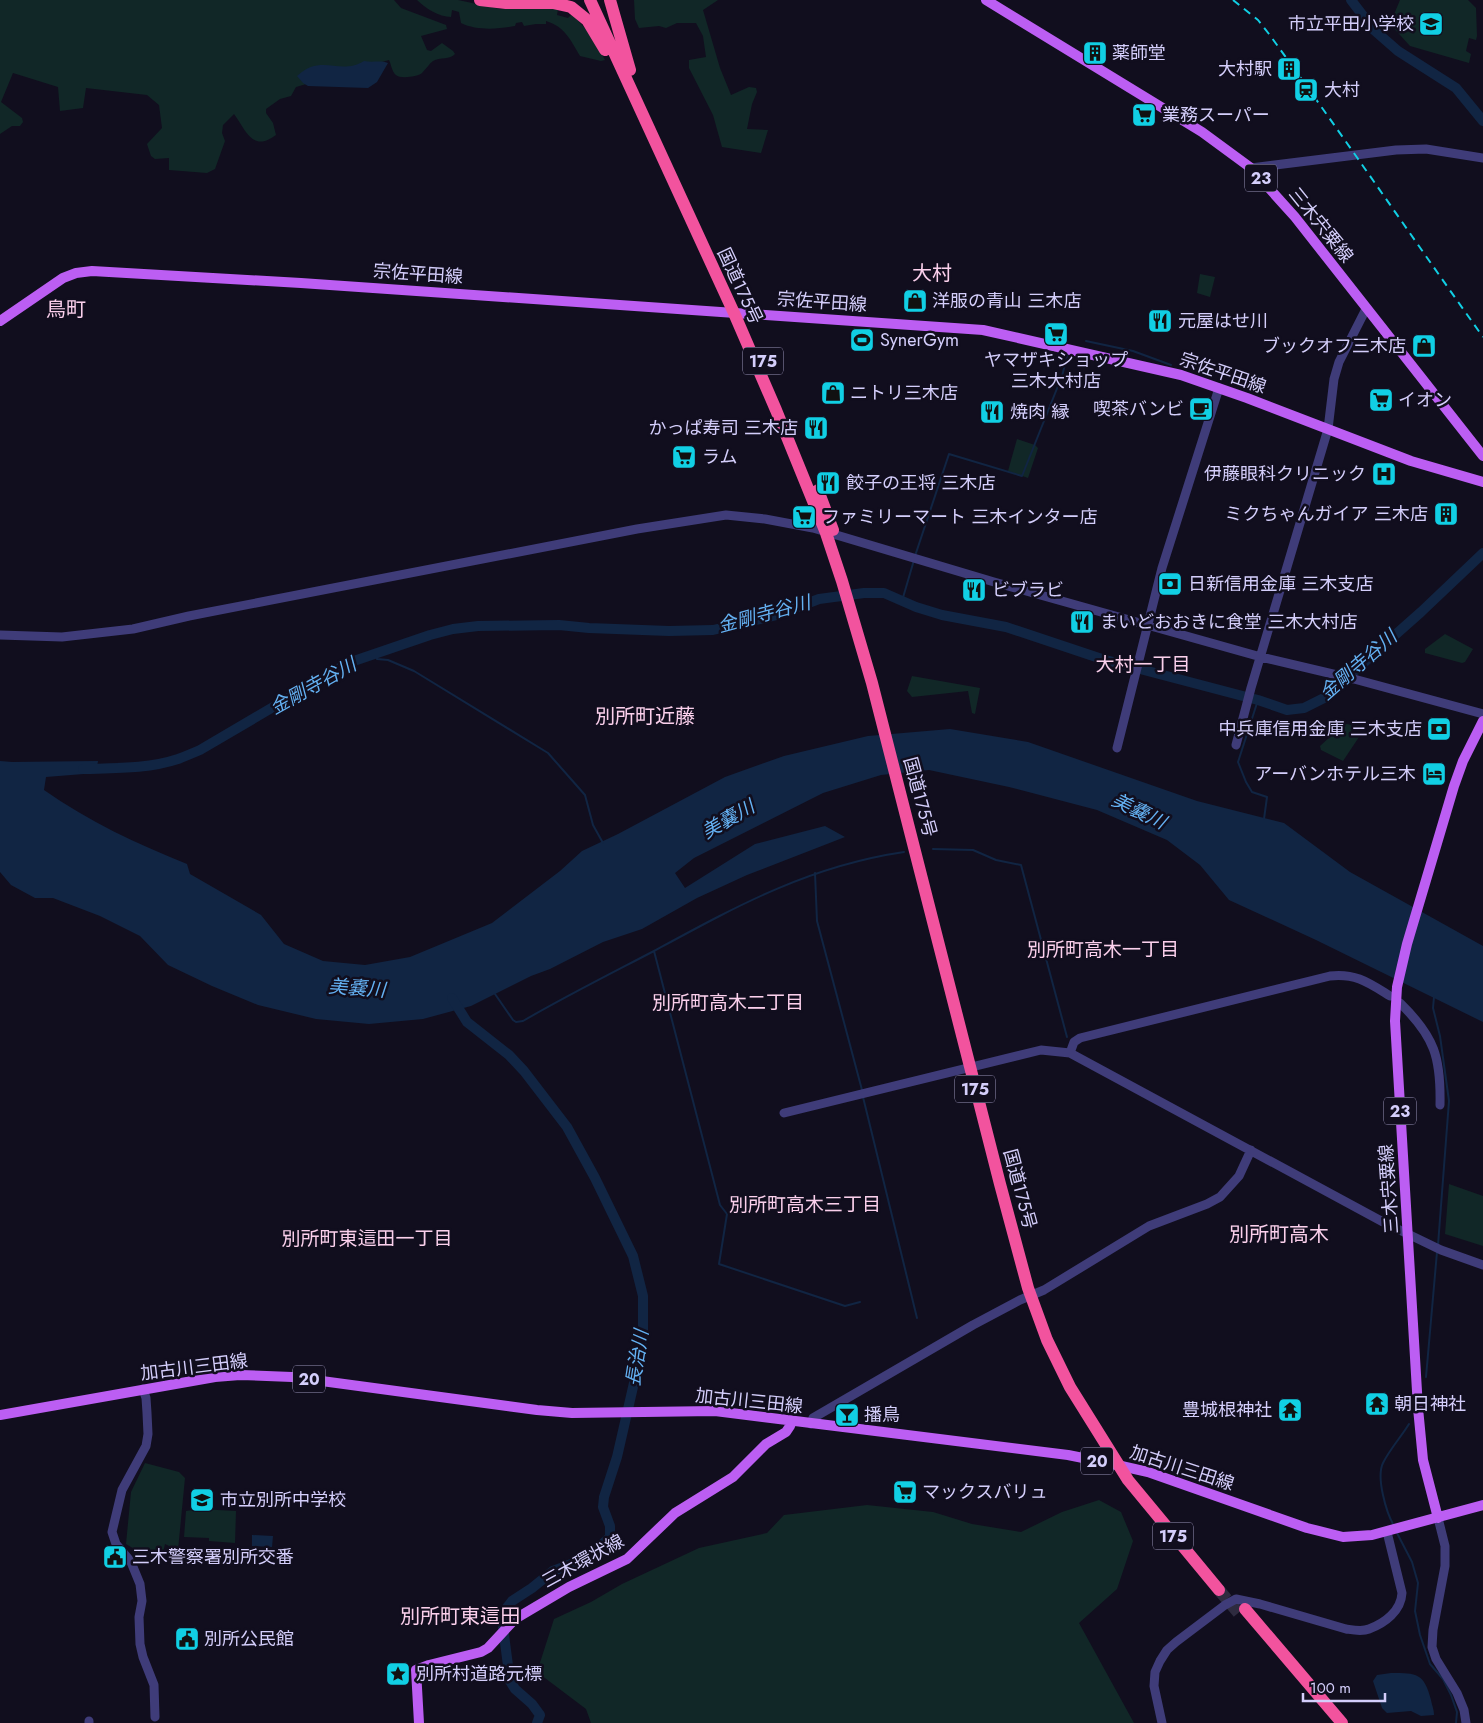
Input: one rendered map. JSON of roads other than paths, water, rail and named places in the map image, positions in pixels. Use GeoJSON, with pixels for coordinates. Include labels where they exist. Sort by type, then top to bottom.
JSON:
{"type":"FeatureCollection","features":[{"type":"Feature","properties":{"kind":"highway"},"geometry":{"type":"LineString","coordinates":[[480,0],[506,3],[553,3],[571,7],[580,13],[587,20],[598,38],[655,136]]}},
{"type":"Feature","properties":{"kind":"highway","name":"国道175号"},"geometry":{"type":"LineString","coordinates":[[590,0],[738,313],[776,410],[830,534],[846,580],[887,724],[973,1065],[1047,1340],[1070,1387],[1154,1514],[1223,1589]]}},
{"type":"Feature","properties":{"kind":"highway","name":"国道175号"},"geometry":{"type":"LineString","coordinates":[[598,0],[630,70],[655,136]]}},
{"type":"Feature","properties":{"kind":"highway"},"geometry":{"type":"LineString","coordinates":[[610,0],[630,70]]}},
{"type":"Feature","properties":{"kind":"highway"},"geometry":{"type":"LineString","coordinates":[[1332,1723],[1243,1613],[1342,1723]]}},
{"type":"Feature","properties":{"kind":"main road","name":"三木宍粟線"},"geometry":{"type":"LineString","coordinates":[[986,0],[1202,132],[1251,168],[1289,210],[1483,456]]}},
{"type":"Feature","properties":{"kind":"main road","name":"宗佐平田線"},"geometry":{"type":"LineString","coordinates":[[0,321],[63,278],[76,272],[92,271],[293,282],[983,330],[1181,375],[1410,461],[1483,482]]}},
{"type":"Feature","properties":{"kind":"main road","name":"三木宍粟線"},"geometry":{"type":"LineString","coordinates":[[1438,1518],[1423,1460],[1396,1041],[1398,987],[1401,964],[1421,891],[1454,786],[1463,761],[1483,720]]}},
{"type":"Feature","properties":{"kind":"main road","name":"加古川三田線"},"geometry":{"type":"LineString","coordinates":[[0,1415],[215,1377],[240,1375],[292,1377],[572,1413],[715,1411],[1108,1462],[1148,1472],[1324,1533],[1343,1537],[1361,1536],[1393,1530],[1483,1505]]}},
{"type":"Feature","properties":{"kind":"main road","name":"三木環状線"},"geometry":{"type":"LineString","coordinates":[[420,1723],[416,1670],[488,1648],[515,1619],[569,1587],[627,1559],[675,1513],[733,1477],[766,1444],[786,1432],[791,1421]]}},
{"type":"Feature","properties":{"kind":"street"},"geometry":{"type":"LineString","coordinates":[[1251,168],[1396,150],[1426,149],[1483,158]]}},
{"type":"Feature","properties":{"kind":"street"},"geometry":{"type":"LineString","coordinates":[[1236,745],[1251,688],[1328,429],[1334,379],[1339,362],[1366,309]]}},
{"type":"Feature","properties":{"kind":"street"},"geometry":{"type":"LineString","coordinates":[[1116,748],[1172,536],[1219,388]]}},
{"type":"Feature","properties":{"kind":"street"},"geometry":{"type":"LineString","coordinates":[[0,635],[62,637],[133,629],[189,616],[637,529],[726,516],[765,519],[830,534],[1261,657],[1354,679],[1483,714]]}},
{"type":"Feature","properties":{"kind":"street"},"geometry":{"type":"LineString","coordinates":[[1070,1052],[1074,1042],[1080,1038],[1330,976],[1344,974],[1356,977],[1390,996]]}},
{"type":"Feature","properties":{"kind":"street"},"geometry":{"type":"LineString","coordinates":[[1400,1003],[1430,1038],[1441,1076],[1440,1106]]}},
{"type":"Feature","properties":{"kind":"street"},"geometry":{"type":"LineString","coordinates":[[784,1113],[973,1065],[1041,1050],[1070,1052],[1408,1234],[1436,1248],[1483,1265]]}},
{"type":"Feature","properties":{"kind":"street"},"geometry":{"type":"LineString","coordinates":[[811,1424],[813,1418],[889,1373],[973,1325],[1020,1300],[1044,1290],[1148,1226],[1207,1204],[1220,1197],[1239,1176],[1251,1150]]}},
{"type":"Feature","properties":{"kind":"street"},"geometry":{"type":"LineString","coordinates":[[143,1389],[146,1398],[147,1414],[148,1434],[146,1446],[122,1490],[112,1532],[116,1544],[131,1562],[140,1584],[142,1602],[139,1617],[140,1644],[154,1685],[155,1716]]}},
{"type":"Feature","properties":{"kind":"street"},"geometry":{"type":"LineString","coordinates":[[1438,1518],[1445,1546],[1445,1566],[1433,1630],[1432,1647],[1436,1659],[1457,1693],[1464,1710],[1466,1723]]}},
{"type":"Feature","properties":{"kind":"street"},"geometry":{"type":"LineString","coordinates":[[1162,1723],[1154,1686],[1155,1672],[1167,1650],[1225,1605],[1236,1599],[1346,1629],[1369,1629],[1397,1611],[1402,1602],[1402,1593],[1393,1530]]}},
{"type":"Feature","properties":{"kind":"water"},"geometry":{"type":"Polygon","coordinates":[[[364,61],[388,63],[377,82],[368,88],[308,86],[297,76],[314,66],[346,66],[364,61]]]}},
{"type":"Feature","properties":{"kind":"water","name":"美嚢川"},"geometry":{"type":"Polygon","coordinates":[[[950,729],[1028,742],[1197,801],[1284,823],[1350,872],[1483,946],[1483,1022],[1316,940],[1229,900],[1200,865],[1167,840],[1097,810],[1009,787],[929,770],[881,775],[823,793],[694,858],[675,873],[685,888],[755,844],[825,826],[845,837],[747,875],[697,898],[642,929],[603,942],[471,1006],[423,1019],[369,1024],[316,1019],[258,1005],[168,965],[140,936],[100,916],[53,898],[35,898],[11,885],[0,872],[0,761],[98,761],[96,773],[46,777],[44,790],[78,812],[113,831],[187,864],[190,874],[261,915],[284,944],[323,961],[365,965],[410,957],[492,923],[560,871],[582,851],[725,777],[784,756],[868,736],[950,729]]]}},
{"type":"Feature","properties":{"kind":"water"},"geometry":{"type":"Polygon","coordinates":[[[252,1535],[273,1536],[272,1547],[252,1546],[252,1535]]]}},
{"type":"Feature","properties":{"kind":"water"},"geometry":{"type":"Polygon","coordinates":[[[1407,1673],[1418,1676],[1428,1691],[1434,1715],[1421,1716],[1411,1711],[1387,1713],[1382,1708],[1373,1681],[1377,1675],[1407,1673]]]}},
{"type":"Feature","properties":{"kind":"waterway","name":"金剛寺谷川"},"geometry":{"type":"LineString","coordinates":[[1351,0],[1374,30],[1398,51],[1456,88],[1483,121]]}},
{"type":"Feature","properties":{"kind":"waterway"},"geometry":{"type":"LineString","coordinates":[[1086,341],[1133,351],[1171,365]]}},
{"type":"Feature","properties":{"kind":"waterway"},"geometry":{"type":"LineString","coordinates":[[915,556],[949,454],[1022,476],[1062,376],[1068,353]]}},
{"type":"Feature","properties":{"kind":"waterway","name":"金剛寺谷川"},"geometry":{"type":"LineString","coordinates":[[83,769],[143,766],[178,759],[200,750],[348,663],[453,629],[478,626],[559,625],[669,631],[713,630],[777,615],[819,599],[864,593],[884,593],[916,607],[942,615],[1006,627],[1102,659],[1258,700],[1287,710],[1304,708],[1324,698],[1421,612],[1483,553]]}},
{"type":"Feature","properties":{"kind":"waterway"},"geometry":{"type":"LineString","coordinates":[[902,601],[914,560]]}},
{"type":"Feature","properties":{"kind":"waterway"},"geometry":{"type":"LineString","coordinates":[[377,652],[377,659],[388,660],[414,671],[548,753],[585,795],[593,825],[603,843]]}},
{"type":"Feature","properties":{"kind":"waterway"},"geometry":{"type":"LineString","coordinates":[[1258,700],[1238,762],[1252,792],[1267,797],[1264,819]]}},
{"type":"Feature","properties":{"kind":"waterway"},"geometry":{"type":"LineString","coordinates":[[933,849],[973,850],[996,860],[1021,865],[1067,1037]]}},
{"type":"Feature","properties":{"kind":"waterway"},"geometry":{"type":"LineString","coordinates":[[495,994],[513,1020],[516,1022],[523,1021],[715,919],[774,890],[837,867],[869,858],[904,852]]}},
{"type":"Feature","properties":{"kind":"waterway"},"geometry":{"type":"LineString","coordinates":[[815,873],[817,921],[862,1090]]}},
{"type":"Feature","properties":{"kind":"waterway"},"geometry":{"type":"LineString","coordinates":[[654,951],[720,1205],[727,1214],[719,1264],[845,1306],[860,1302]]}},
{"type":"Feature","properties":{"kind":"waterway"},"geometry":{"type":"LineString","coordinates":[[1434,997],[1433,1008],[1440,1036],[1449,1101],[1438,1245]]}},
{"type":"Feature","properties":{"kind":"waterway","name":"長治川"},"geometry":{"type":"LineString","coordinates":[[452,998],[467,1022],[509,1055],[524,1071],[567,1127],[595,1178],[633,1256],[643,1296],[643,1334],[636,1374],[617,1457],[604,1497],[603,1507],[610,1526],[610,1537],[596,1550],[574,1563],[553,1571],[512,1601],[505,1610],[503,1627],[510,1681],[515,1689],[532,1704],[540,1715],[537,1723]]}},
{"type":"Feature","properties":{"kind":"waterway"},"geometry":{"type":"LineString","coordinates":[[863,1097],[917,1318]]}},
{"type":"Feature","properties":{"kind":"waterway"},"geometry":{"type":"LineString","coordinates":[[1426,1377],[1437,1252]]}},
{"type":"Feature","properties":{"kind":"waterway"},"geometry":{"type":"LineString","coordinates":[[1394,1526],[1383,1494],[1381,1469],[1386,1458],[1409,1424]]}},
{"type":"Feature","properties":{"kind":"waterway"},"geometry":{"type":"LineString","coordinates":[[1397,1533],[1412,1562],[1418,1583],[1415,1611],[1420,1635],[1430,1664],[1443,1679],[1451,1695],[1457,1712],[1456,1723]]}},
{"type":"Feature","properties":{"kind":"tunnel"},"geometry":{"type":"LineString","coordinates":[[1219,1590],[1241,1616]]}},
{"type":"Feature","properties":{"kind":"railway"},"geometry":{"type":"LineString","coordinates":[[1233,0],[1258,20],[1269,34],[1483,337]]}},
{"type":"Feature","properties":{"kind":"place","name":"市立平田小学校"},"geometry":{"type":"Point","coordinates":[1431,24]}},
{"type":"Feature","properties":{"kind":"place","name":"薬師堂"},"geometry":{"type":"Point","coordinates":[1095,53]}},
{"type":"Feature","properties":{"kind":"place","name":"大村駅"},"geometry":{"type":"Point","coordinates":[1289,69]}},
{"type":"Feature","properties":{"kind":"place","name":"大村"},"geometry":{"type":"Point","coordinates":[1306,90]}},
{"type":"Feature","properties":{"kind":"place","name":"業務スーパー"},"geometry":{"type":"Point","coordinates":[1144,115]}},
{"type":"Feature","properties":{"kind":"place","name":"洋服の青山 三木店"},"geometry":{"type":"Point","coordinates":[915,301]}},
{"type":"Feature","properties":{"kind":"place","name":"元屋はせ川"},"geometry":{"type":"Point","coordinates":[1160,321]}},
{"type":"Feature","properties":{"kind":"place","name":"ヤマザキショップ 三木大村店"},"geometry":{"type":"Point","coordinates":[1056,334]}},
{"type":"Feature","properties":{"kind":"place","name":"SynerGym"},"geometry":{"type":"Point","coordinates":[862,340]}},
{"type":"Feature","properties":{"kind":"place","name":"ブックオフ三木店"},"geometry":{"type":"Point","coordinates":[1424,346]}},
{"type":"Feature","properties":{"kind":"place","name":"ニトリ三木店"},"geometry":{"type":"Point","coordinates":[833,393]}},
{"type":"Feature","properties":{"kind":"place","name":"イオン"},"geometry":{"type":"Point","coordinates":[1381,400]}},
{"type":"Feature","properties":{"kind":"place","name":"喫茶バンビ"},"geometry":{"type":"Point","coordinates":[1201,409]}},
{"type":"Feature","properties":{"kind":"place","name":"焼肉 縁"},"geometry":{"type":"Point","coordinates":[992,412]}},
{"type":"Feature","properties":{"kind":"place","name":"かっぱ寿司 三木店"},"geometry":{"type":"Point","coordinates":[816,428]}},
{"type":"Feature","properties":{"kind":"place","name":"ラム"},"geometry":{"type":"Point","coordinates":[684,457]}},
{"type":"Feature","properties":{"kind":"place","name":"伊藤眼科クリニック"},"geometry":{"type":"Point","coordinates":[1384,474]}},
{"type":"Feature","properties":{"kind":"place","name":"餃子の王将 三木店"},"geometry":{"type":"Point","coordinates":[828,483]}},
{"type":"Feature","properties":{"kind":"place","name":"ミクちゃんガイア 三木店"},"geometry":{"type":"Point","coordinates":[1446,514]}},
{"type":"Feature","properties":{"kind":"place","name":"ファミリーマート 三木インター店"},"geometry":{"type":"Point","coordinates":[804,517]}},
{"type":"Feature","properties":{"kind":"place","name":"日新信用金庫 三木支店"},"geometry":{"type":"Point","coordinates":[1170,584]}},
{"type":"Feature","properties":{"kind":"place","name":"ビブラビ"},"geometry":{"type":"Point","coordinates":[974,590]}},
{"type":"Feature","properties":{"kind":"place","name":"まいどおおきに食堂 三木大村店"},"geometry":{"type":"Point","coordinates":[1082,622]}},
{"type":"Feature","properties":{"kind":"place","name":"中兵庫信用金庫 三木支店"},"geometry":{"type":"Point","coordinates":[1439,729]}},
{"type":"Feature","properties":{"kind":"place","name":"アーバンホテル三木"},"geometry":{"type":"Point","coordinates":[1434,774]}},
{"type":"Feature","properties":{"kind":"place","name":"朝日神社"},"geometry":{"type":"Point","coordinates":[1377,1404]}},
{"type":"Feature","properties":{"kind":"place","name":"豊城根神社"},"geometry":{"type":"Point","coordinates":[1290,1410]}},
{"type":"Feature","properties":{"kind":"place","name":"播鳥"},"geometry":{"type":"Point","coordinates":[847,1415]}},
{"type":"Feature","properties":{"kind":"place","name":"マックスバリュ"},"geometry":{"type":"Point","coordinates":[905,1492]}},
{"type":"Feature","properties":{"kind":"place","name":"市立別所中学校"},"geometry":{"type":"Point","coordinates":[202,1500]}},
{"type":"Feature","properties":{"kind":"place","name":"三木警察署別所交番"},"geometry":{"type":"Point","coordinates":[115,1557]}},
{"type":"Feature","properties":{"kind":"place","name":"別所公民館"},"geometry":{"type":"Point","coordinates":[187,1639]}},
{"type":"Feature","properties":{"kind":"place","name":"別所村道路元標"},"geometry":{"type":"Point","coordinates":[398,1674]}},
{"type":"Feature","properties":{"kind":"district","name":"大村"},"geometry":{"type":"Point","coordinates":[932,273]}},
{"type":"Feature","properties":{"kind":"district","name":"鳥町"},"geometry":{"type":"Point","coordinates":[66,309]}},
{"type":"Feature","properties":{"kind":"district","name":"大村一丁目"},"geometry":{"type":"Point","coordinates":[1143,664]}},
{"type":"Feature","properties":{"kind":"district","name":"別所町近藤"},"geometry":{"type":"Point","coordinates":[645,716]}},
{"type":"Feature","properties":{"kind":"district","name":"別所町高木一丁目"},"geometry":{"type":"Point","coordinates":[1103,949]}},
{"type":"Feature","properties":{"kind":"district","name":"別所町高木二丁目"},"geometry":{"type":"Point","coordinates":[728,1002]}},
{"type":"Feature","properties":{"kind":"district","name":"別所町高木三丁目"},"geometry":{"type":"Point","coordinates":[805,1204]}},
{"type":"Feature","properties":{"kind":"district","name":"別所町高木"},"geometry":{"type":"Point","coordinates":[1279,1234]}},
{"type":"Feature","properties":{"kind":"district","name":"別所町東這田一丁目"},"geometry":{"type":"Point","coordinates":[367,1238]}},
{"type":"Feature","properties":{"kind":"district","name":"別所町東這田"},"geometry":{"type":"Point","coordinates":[460,1616]}}]}
